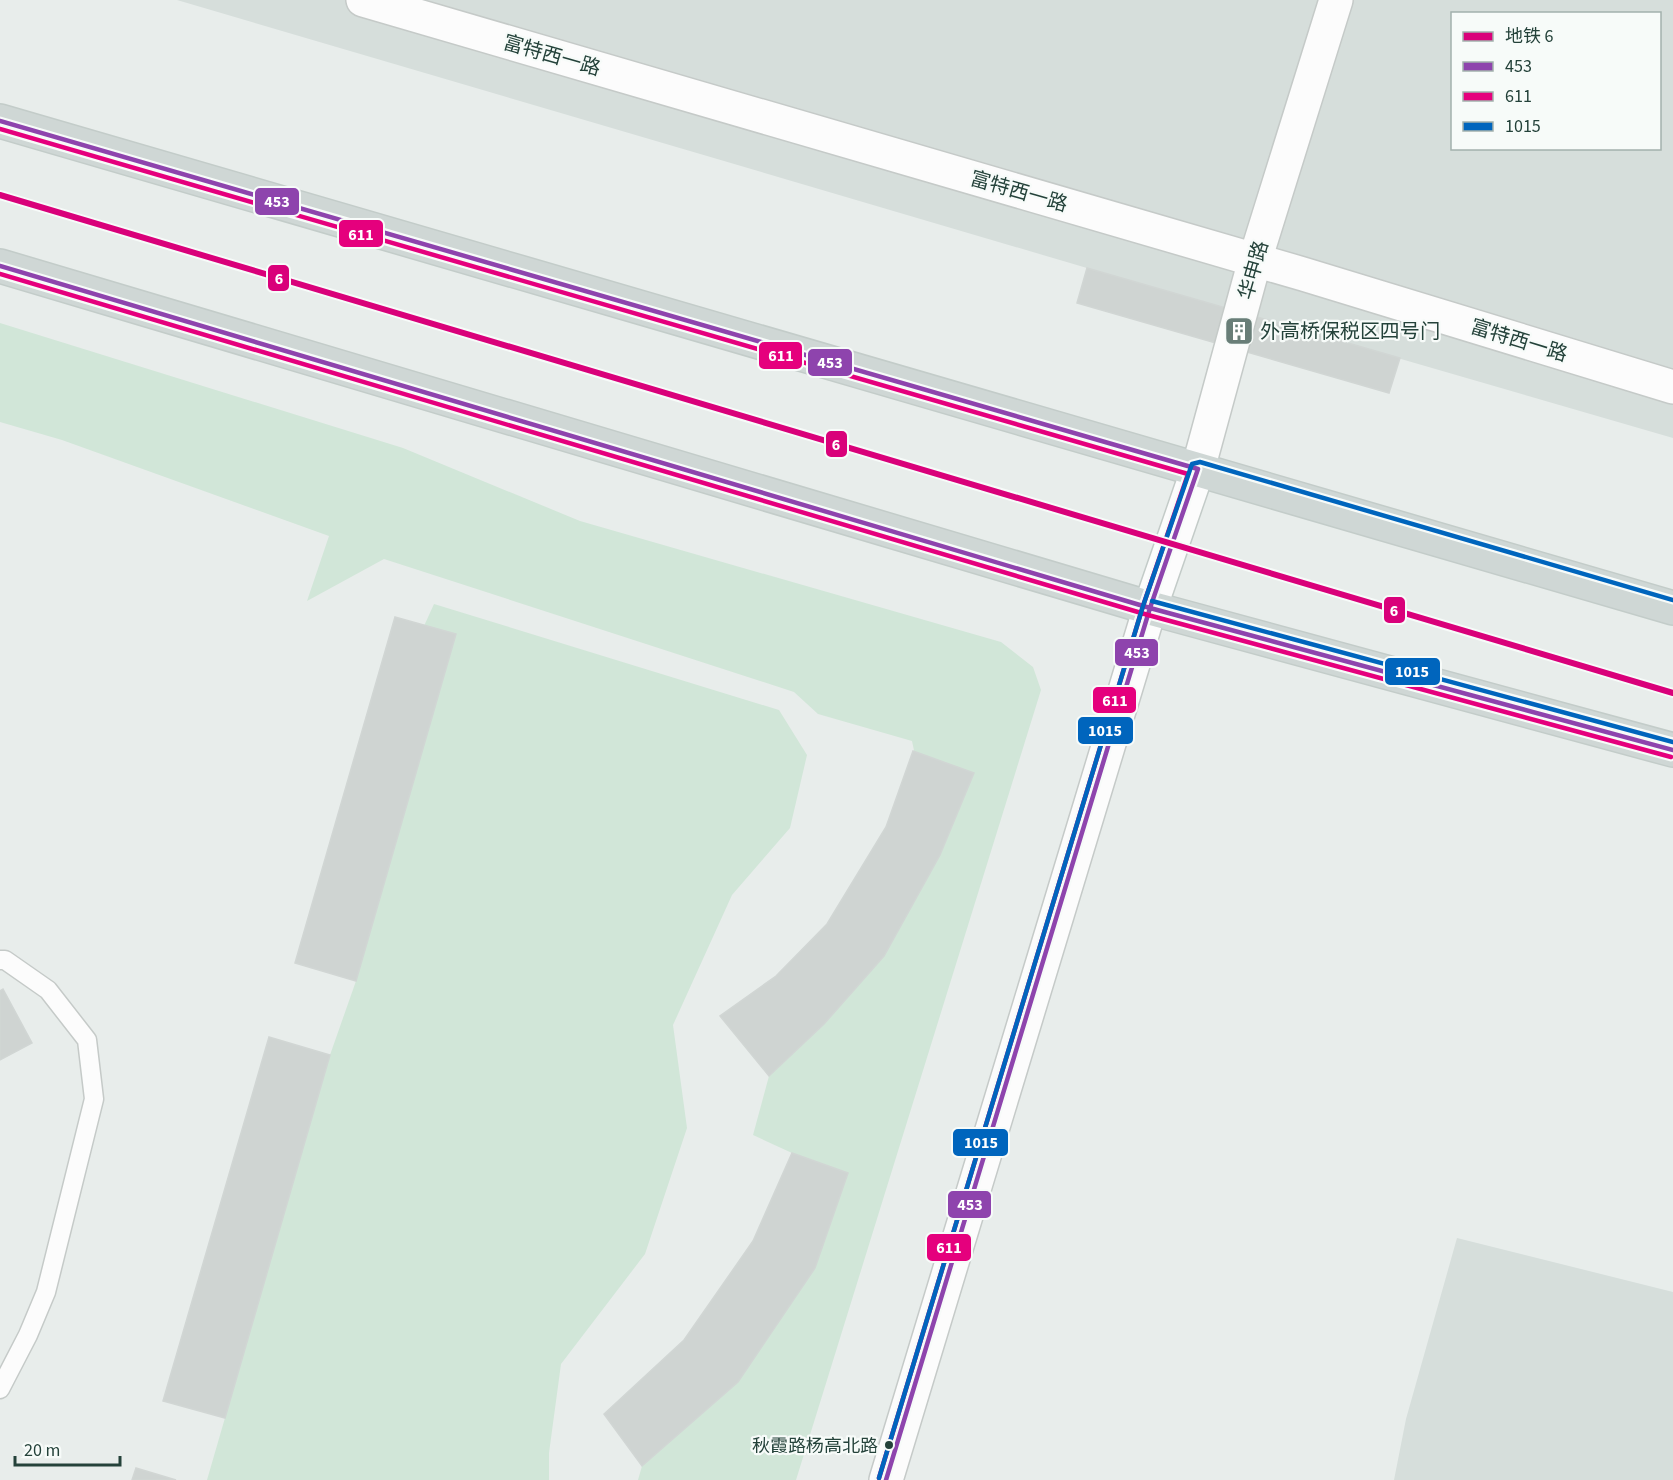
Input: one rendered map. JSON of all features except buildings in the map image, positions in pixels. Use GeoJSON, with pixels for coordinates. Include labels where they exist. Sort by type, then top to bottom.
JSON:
{"type":"FeatureCollection","features":[{"type":"Feature","properties":{"kind":"main road"},"geometry":{"type":"LineString","coordinates":[[0,120],[1673,608]]}},
{"type":"Feature","properties":{"kind":"main road"},"geometry":{"type":"LineString","coordinates":[[0,266],[1150,608],[1673,750]]}},
{"type":"Feature","properties":{"kind":"street","name":"富特西一路"},"geometry":{"type":"LineString","coordinates":[[363,0],[1255,260],[1673,387]]}},
{"type":"Feature","properties":{"kind":"street","name":"华申路"},"geometry":{"type":"LineString","coordinates":[[886,1480],[1150,608],[1198,470],[1255,260],[1336,0]]}},
{"type":"Feature","properties":{"kind":"lane"},"geometry":{"type":"LineString","coordinates":[[0,960],[4,960],[48,990],[87,1040],[94,1099],[46,1292],[28,1335],[0,1389]]}},
{"type":"Feature","properties":{"kind":"shaded area"},"geometry":{"type":"Polygon","coordinates":[[[177,0],[1673,0],[1673,438],[1087,268],[177,0]]]}},
{"type":"Feature","properties":{"kind":"shaded area"},"geometry":{"type":"Polygon","coordinates":[[[1457,1238],[1673,1292],[1673,1480],[1394,1480],[1406,1419],[1457,1238]]]}},
{"type":"Feature","properties":{"kind":"green space"},"geometry":{"type":"Polygon","coordinates":[[[0,323],[403,448],[580,521],[1001,642],[1033,667],[1041,690],[796,1480],[638,1480],[642,1466],[738,1382],[848,1173],[792,1153],[753,1135],[769,1076],[824,1024],[884,956],[940,855],[974,773],[916,760],[912,741],[818,714],[794,692],[384,559],[307,601],[329,536],[62,440],[0,422],[0,323]]]}},
{"type":"Feature","properties":{"kind":"green space"},"geometry":{"type":"Polygon","coordinates":[[[434,604],[779,710],[807,755],[790,828],[732,895],[673,1025],[687,1128],[645,1254],[561,1364],[549,1453],[549,1480],[207,1480],[330,1055],[356,981],[424,626],[434,604]]]}},
{"type":"Feature","properties":{"kind":"metro line","name":"6"},"geometry":{"type":"LineString","coordinates":[[0,195],[1673,693]]}},
{"type":"Feature","properties":{"kind":"transit line","name":"453"},"geometry":{"type":"LineString","coordinates":[[0,121],[1198,469],[1150,608],[886,1480]]}},
{"type":"Feature","properties":{"kind":"transit line","name":"611"},"geometry":{"type":"LineString","coordinates":[[0,129],[1188,474],[1143,606],[879,1478]]}},
{"type":"Feature","properties":{"kind":"transit line","name":"453"},"geometry":{"type":"LineString","coordinates":[[0,266],[1150,608],[1673,750]]}},
{"type":"Feature","properties":{"kind":"transit line","name":"611"},"geometry":{"type":"LineString","coordinates":[[0,274],[1148,615],[1671,757]]}},
{"type":"Feature","properties":{"kind":"transit line","name":"1015"},"geometry":{"type":"LineString","coordinates":[[879,1478],[1143,606],[1192,464],[1200,462],[1673,600]]}},
{"type":"Feature","properties":{"kind":"transit line","name":"1015"},"geometry":{"type":"LineString","coordinates":[[1152,601],[1673,742]]}},
{"type":"Feature","properties":{"kind":"place","name":"外高桥保税区四号门"},"geometry":{"type":"Point","coordinates":[1239,331]}},
{"type":"Feature","properties":{"kind":"place","name":"秋霞路杨高北路"},"geometry":{"type":"Point","coordinates":[889,1445]}}]}
